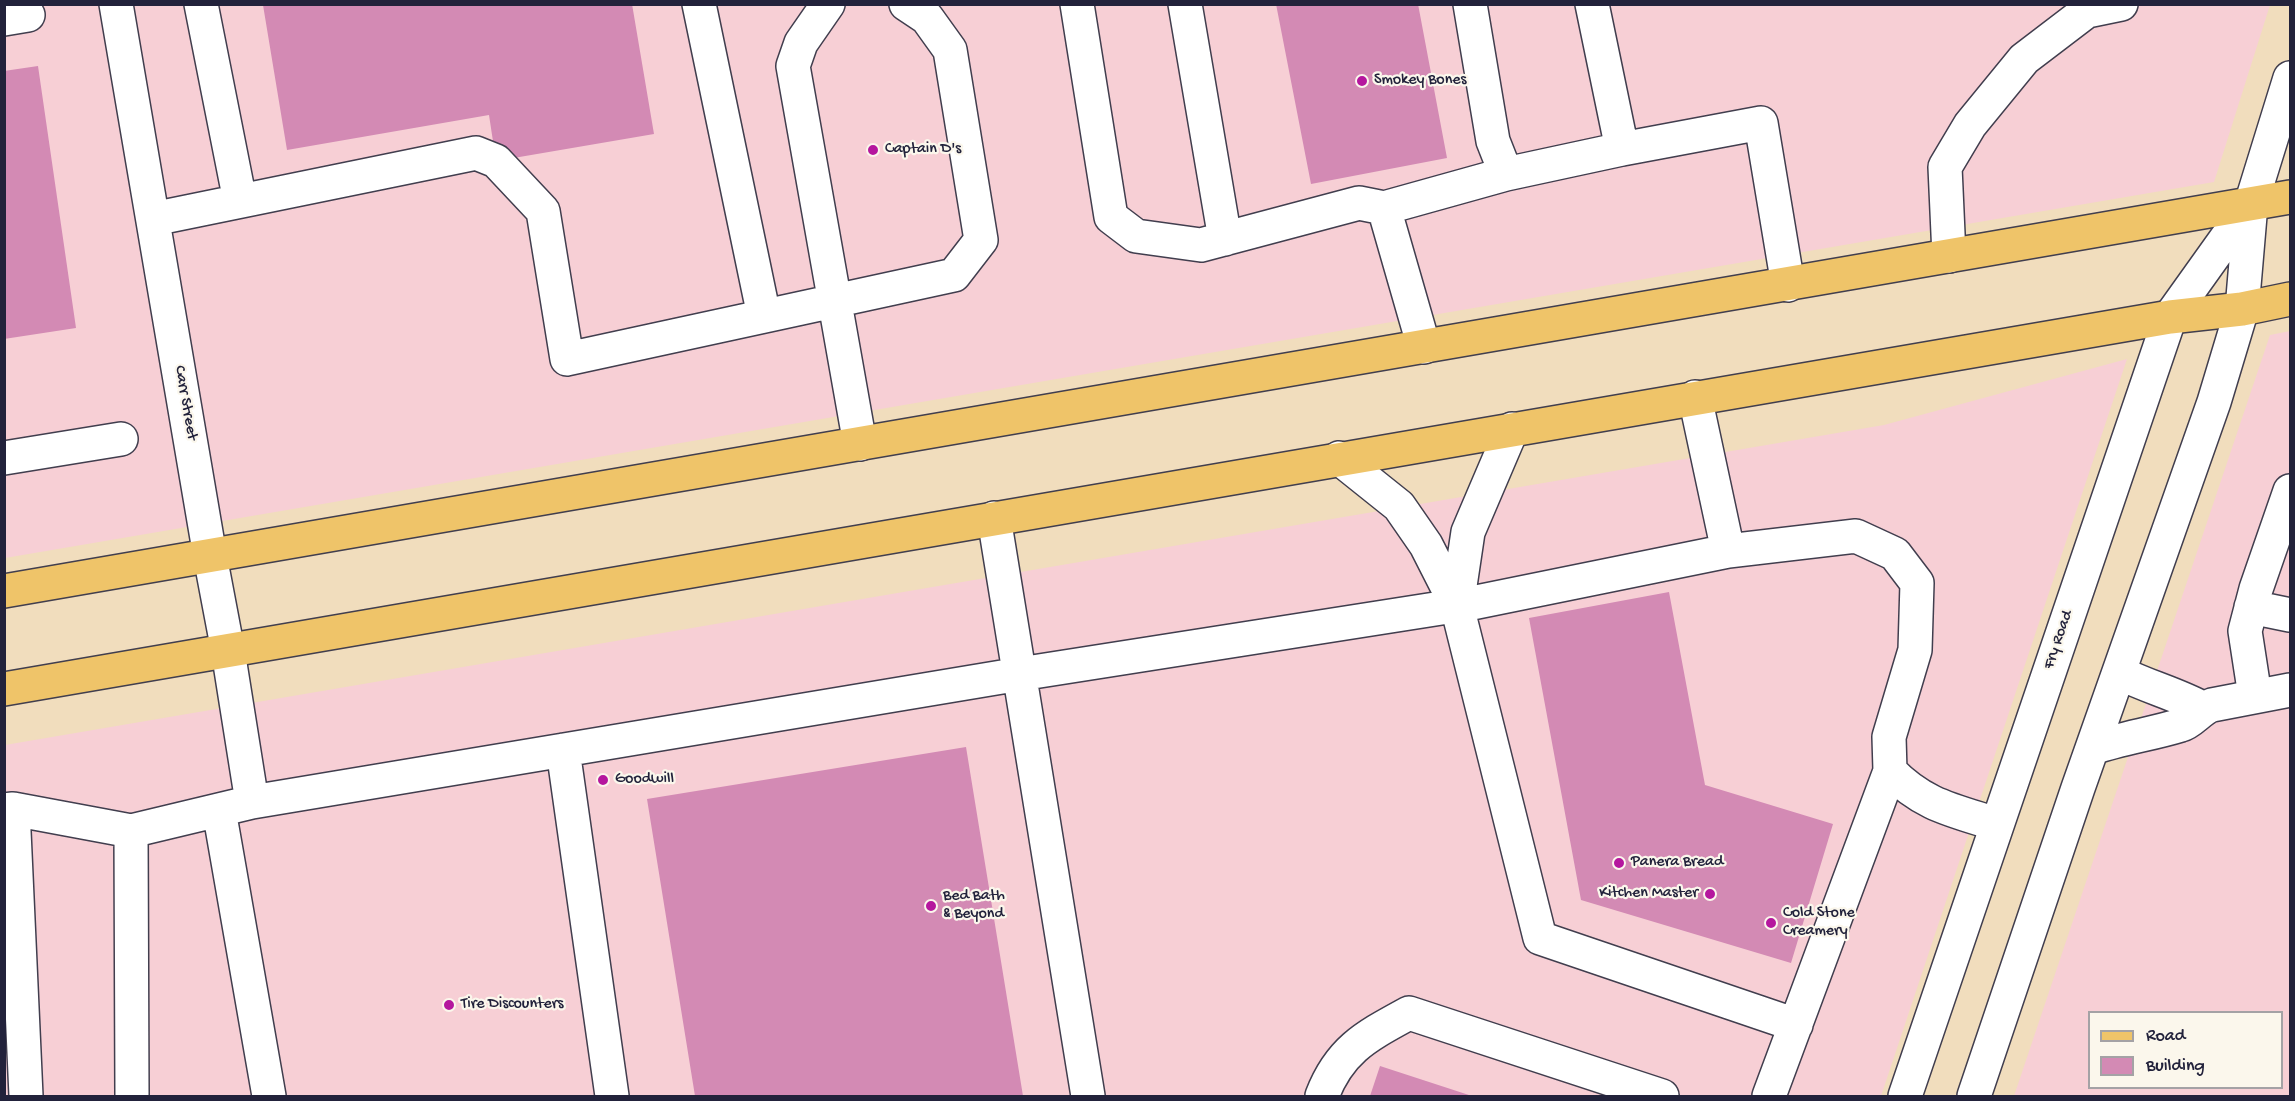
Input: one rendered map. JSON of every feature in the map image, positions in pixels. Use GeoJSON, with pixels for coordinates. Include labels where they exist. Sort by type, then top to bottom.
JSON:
{"type":"FeatureCollection","features":[{"type":"Feature","properties":{"kind":"main road"},"geometry":{"type":"LineString","coordinates":[[4,591],[2290,197]]}},
{"type":"Feature","properties":{"kind":"main road"},"geometry":{"type":"LineString","coordinates":[[4,689],[1695,397],[2170,316],[2242,309],[2290,299]]}},
{"type":"Feature","properties":{"kind":"street","name":"Carr Street"},"geometry":{"type":"LineString","coordinates":[[116,4],[252,802]]}},
{"type":"Feature","properties":{"kind":"street"},"geometry":{"type":"LineString","coordinates":[[201,4],[240,201]]}},
{"type":"Feature","properties":{"kind":"street"},"geometry":{"type":"LineString","coordinates":[[699,4],[764,316]]}},
{"type":"Feature","properties":{"kind":"street"},"geometry":{"type":"LineString","coordinates":[[828,4],[801,43],[793,66],[860,444]]}},
{"type":"Feature","properties":{"kind":"street"},"geometry":{"type":"LineString","coordinates":[[153,219],[476,153],[496,161],[543,211],[567,359],[954,275],[981,240],[950,50],[927,18],[906,4]]}},
{"type":"Feature","properties":{"kind":"street"},"geometry":{"type":"LineString","coordinates":[[1077,4],[1111,217],[1136,236],[1201,245],[1359,203],[1384,208],[1506,174],[1761,123],[1788,285]]}},
{"type":"Feature","properties":{"kind":"street"},"geometry":{"type":"LineString","coordinates":[[1185,4],[1225,238]]}},
{"type":"Feature","properties":{"kind":"street"},"geometry":{"type":"LineString","coordinates":[[1470,4],[1493,141],[1506,174]]}},
{"type":"Feature","properties":{"kind":"street"},"geometry":{"type":"LineString","coordinates":[[1592,4],[1622,149]]}},
{"type":"Feature","properties":{"kind":"street"},"geometry":{"type":"LineString","coordinates":[[1949,256],[1945,167],[1970,125],[2024,59],[2087,11],[2121,4]]}},
{"type":"Feature","properties":{"kind":"street","name":"Fry Road"},"geometry":{"type":"LineString","coordinates":[[1974,1096],[2092,748],[2214,402],[2242,309],[2251,204],[2290,78]]}},
{"type":"Feature","properties":{"kind":"street","name":"Fry Road"},"geometry":{"type":"LineString","coordinates":[[1905,1096],[2170,316],[2251,204]]}},
{"type":"Feature","properties":{"kind":"street"},"geometry":{"type":"LineString","coordinates":[[1384,208],[1424,347]]}},
{"type":"Feature","properties":{"kind":"street"},"geometry":{"type":"LineString","coordinates":[[1695,397],[1728,551]]}},
{"type":"Feature","properties":{"kind":"street"},"geometry":{"type":"LineString","coordinates":[[1457,606],[1468,532],[1512,429]]}},
{"type":"Feature","properties":{"kind":"street"},"geometry":{"type":"LineString","coordinates":[[4,458],[121,439]]}},
{"type":"Feature","properties":{"kind":"street"},"geometry":{"type":"LineString","coordinates":[[1339,458],[1400,506],[1426,545],[1457,606],[1540,938],[1796,1025]]}},
{"type":"Feature","properties":{"kind":"street"},"geometry":{"type":"LineString","coordinates":[[2255,696],[2245,631],[2290,491]]}},
{"type":"Feature","properties":{"kind":"street"},"geometry":{"type":"LineString","coordinates":[[994,518],[1088,1096]]}},
{"type":"Feature","properties":{"kind":"street"},"geometry":{"type":"LineString","coordinates":[[26,1096],[9,810],[131,831],[252,802],[1020,674],[1457,606],[1728,551],[1856,536],[1895,554],[1917,583],[1915,650],[1890,737],[1890,771],[1769,1096]]}},
{"type":"Feature","properties":{"kind":"street"},"geometry":{"type":"LineString","coordinates":[[2251,607],[2290,615]]}},
{"type":"Feature","properties":{"kind":"street"},"geometry":{"type":"LineString","coordinates":[[2120,673],[2151,689],[2177,694],[2202,708]]}},
{"type":"Feature","properties":{"kind":"street"},"geometry":{"type":"LineString","coordinates":[[2092,748],[2128,736],[2184,724],[2202,708],[2290,690]]}},
{"type":"Feature","properties":{"kind":"street"},"geometry":{"type":"LineString","coordinates":[[563,750],[612,1096]]}},
{"type":"Feature","properties":{"kind":"street"},"geometry":{"type":"LineString","coordinates":[[1890,771],[1906,788],[1929,802],[1996,824]]}},
{"type":"Feature","properties":{"kind":"street"},"geometry":{"type":"LineString","coordinates":[[219,810],[269,1096]]}},
{"type":"Feature","properties":{"kind":"street"},"geometry":{"type":"LineString","coordinates":[[131,831],[132,1096]]}},
{"type":"Feature","properties":{"kind":"street"},"geometry":{"type":"LineString","coordinates":[[1322,1096],[1330,1075],[1361,1039],[1409,1013],[1662,1096]]}},
{"type":"Feature","properties":{"kind":"shaded area"},"geometry":{"type":"Polygon","coordinates":[[[5,5],[2270,5],[2214,182],[5,558],[5,5]]]}},
{"type":"Feature","properties":{"kind":"shaded area"},"geometry":{"type":"Polygon","coordinates":[[[2290,331],[2290,1096],[2014,1096],[2270,335],[2290,331]]]}},
{"type":"Feature","properties":{"kind":"shaded area"},"geometry":{"type":"Polygon","coordinates":[[[2127,359],[1881,1096],[5,1096],[5,745],[1884,425],[2127,359]]]}},
{"type":"Feature","properties":{"kind":"building"},"geometry":{"type":"Polygon","coordinates":[[[632,4],[654,134],[496,161],[489,115],[287,150],[263,5],[632,4]]]}},
{"type":"Feature","properties":{"kind":"building","name":"Smokey Bones"},"geometry":{"type":"Polygon","coordinates":[[[1276,4],[1418,4],[1447,158],[1311,184],[1276,4]]]}},
{"type":"Feature","properties":{"kind":"building"},"geometry":{"type":"Polygon","coordinates":[[[38,66],[76,328],[4,339],[4,71],[38,66]]]}},
{"type":"Feature","properties":{"kind":"building"},"geometry":{"type":"Polygon","coordinates":[[[1669,592],[1705,785],[1833,824],[1791,963],[1581,900],[1529,618],[1669,592]]]}},
{"type":"Feature","properties":{"kind":"building"},"geometry":{"type":"Polygon","coordinates":[[[966,747],[1023,1096],[695,1096],[647,799],[966,747]]]}},
{"type":"Feature","properties":{"kind":"building"},"geometry":{"type":"Polygon","coordinates":[[[1380,1066],[1472,1096],[1370,1096],[1380,1066]]]}},
{"type":"Feature","properties":{"kind":"place","name":"Smokey Bones"},"geometry":{"type":"Point","coordinates":[1362,81]}},
{"type":"Feature","properties":{"kind":"place","name":"Captain D's"},"geometry":{"type":"Point","coordinates":[873,150]}},
{"type":"Feature","properties":{"kind":"place","name":"Goodwill"},"geometry":{"type":"Point","coordinates":[603,780]}},
{"type":"Feature","properties":{"kind":"place","name":"Panera Bread"},"geometry":{"type":"Point","coordinates":[1619,863]}},
{"type":"Feature","properties":{"kind":"place","name":"Kitchen Master"},"geometry":{"type":"Point","coordinates":[1710,894]}},
{"type":"Feature","properties":{"kind":"place","name":"Bed Bath & Beyond"},"geometry":{"type":"Point","coordinates":[931,906]}},
{"type":"Feature","properties":{"kind":"place","name":"Cold Stone Creamery"},"geometry":{"type":"Point","coordinates":[1771,923]}},
{"type":"Feature","properties":{"kind":"place","name":"Tire Discounters"},"geometry":{"type":"Point","coordinates":[449,1005]}}]}
